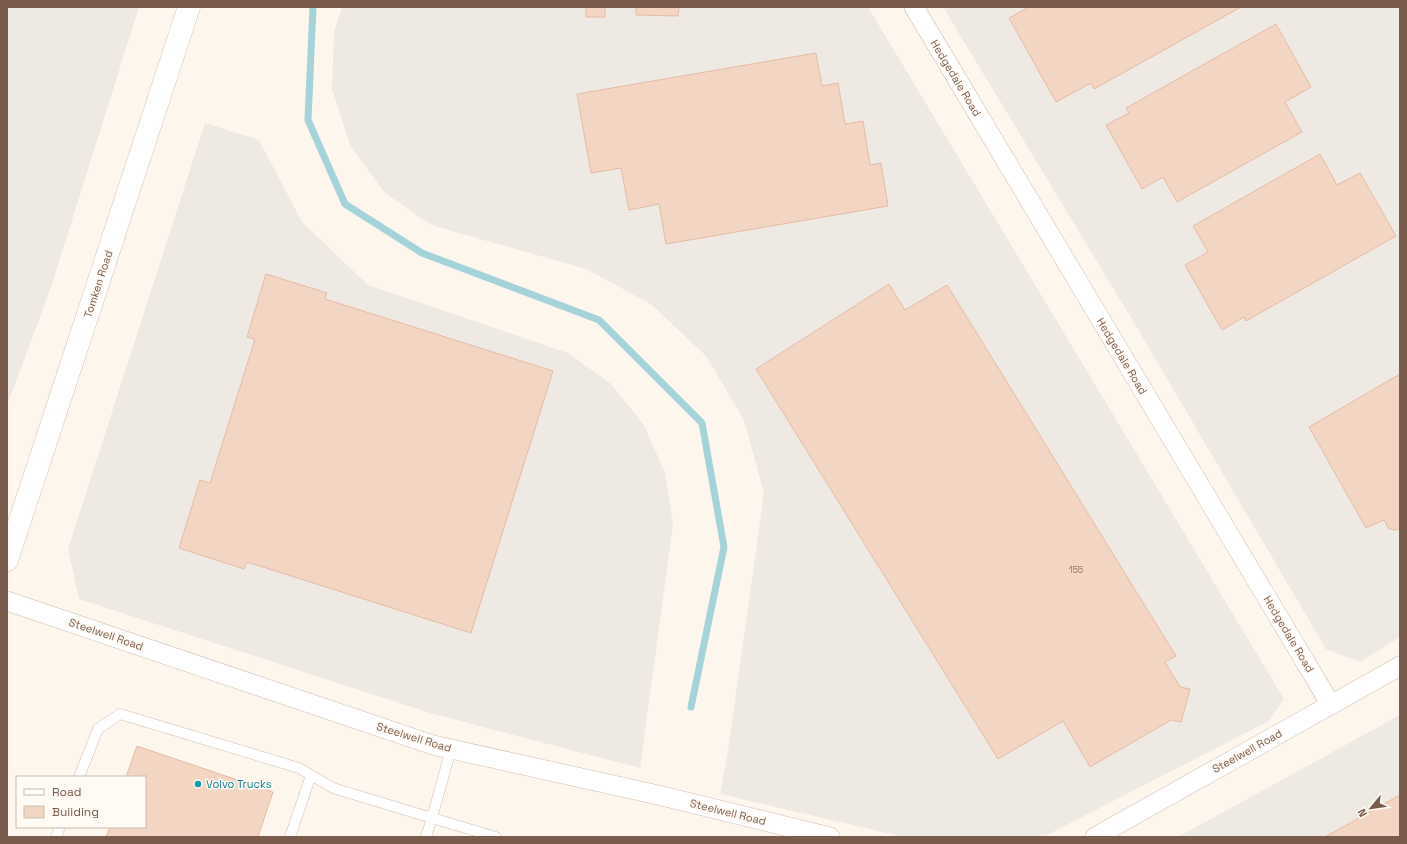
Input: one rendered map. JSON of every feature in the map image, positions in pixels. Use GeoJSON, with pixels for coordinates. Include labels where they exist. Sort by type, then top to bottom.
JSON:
{"type":"FeatureCollection","features":[{"type":"Feature","properties":{"kind":"main road","name":"Tomken Road"},"geometry":{"type":"LineString","coordinates":[[7,560],[189,7]]}},
{"type":"Feature","properties":{"kind":"street","name":"Hedgedale Road"},"geometry":{"type":"LineString","coordinates":[[914,7],[1331,705]]}},
{"type":"Feature","properties":{"kind":"street","name":"Steelwell Road"},"geometry":{"type":"LineString","coordinates":[[7,601],[433,745],[658,795],[830,837]]}},
{"type":"Feature","properties":{"kind":"street","name":"Steelwell Road"},"geometry":{"type":"LineString","coordinates":[[1095,837],[1400,666]]}},
{"type":"Feature","properties":{"kind":"lane"},"geometry":{"type":"LineString","coordinates":[[80,776],[98,729],[120,714],[299,768],[333,788],[496,837]]}},
{"type":"Feature","properties":{"kind":"lane"},"geometry":{"type":"LineString","coordinates":[[426,837],[451,748]]}},
{"type":"Feature","properties":{"kind":"lane"},"geometry":{"type":"LineString","coordinates":[[290,837],[311,775]]}},
{"type":"Feature","properties":{"kind":"shaded area"},"geometry":{"type":"Polygon","coordinates":[[[7,7],[139,7],[51,287],[7,406],[7,7]]]}},
{"type":"Feature","properties":{"kind":"shaded area"},"geometry":{"type":"Polygon","coordinates":[[[342,7],[868,7],[1284,699],[1269,721],[1047,835],[1033,837],[904,837],[720,794],[728,751],[764,493],[744,420],[706,356],[652,305],[586,269],[431,225],[384,192],[350,145],[332,89],[334,32],[342,7]]]}},
{"type":"Feature","properties":{"kind":"shaded area"},"geometry":{"type":"Polygon","coordinates":[[[943,7],[1400,7],[1400,637],[1360,662],[1326,649],[1136,326],[943,7]]]}},
{"type":"Feature","properties":{"kind":"shaded area"},"geometry":{"type":"Polygon","coordinates":[[[205,123],[259,140],[302,222],[368,285],[568,353],[611,384],[644,425],[665,473],[673,525],[640,768],[430,713],[79,599],[68,549],[205,123]]]}},
{"type":"Feature","properties":{"kind":"shaded area"},"geometry":{"type":"Polygon","coordinates":[[[1400,715],[1400,837],[1178,837],[1400,715]]]}},
{"type":"Feature","properties":{"kind":"building"},"geometry":{"type":"Polygon","coordinates":[[[586,7],[605,7],[605,17],[586,17],[586,7]]]}},
{"type":"Feature","properties":{"kind":"building"},"geometry":{"type":"Polygon","coordinates":[[[636,7],[679,7],[678,16],[636,15],[636,7]]]}},
{"type":"Feature","properties":{"kind":"building"},"geometry":{"type":"Polygon","coordinates":[[[1029,7],[1241,7],[1094,89],[1091,83],[1056,102],[1009,18],[1029,7]]]}},
{"type":"Feature","properties":{"kind":"building"},"geometry":{"type":"Polygon","coordinates":[[[1276,24],[1311,87],[1285,102],[1302,132],[1177,202],[1163,177],[1142,189],[1106,125],[1129,113],[1126,108],[1276,24]]]}},
{"type":"Feature","properties":{"kind":"building"},"geometry":{"type":"Polygon","coordinates":[[[816,53],[822,86],[838,83],[845,124],[863,121],[870,165],[881,163],[888,206],[666,244],[659,204],[629,210],[621,168],[591,173],[577,94],[816,53]]]}},
{"type":"Feature","properties":{"kind":"building"},"geometry":{"type":"Polygon","coordinates":[[[1320,154],[1337,185],[1360,173],[1396,236],[1246,321],[1244,317],[1222,330],[1185,265],[1208,252],[1193,226],[1320,154]]]}},
{"type":"Feature","properties":{"kind":"building"},"geometry":{"type":"Polygon","coordinates":[[[266,274],[327,293],[325,299],[553,371],[471,633],[247,562],[244,569],[179,548],[200,480],[210,483],[255,339],[247,337],[266,274]]]}},
{"type":"Feature","properties":{"kind":"building"},"geometry":{"type":"Polygon","coordinates":[[[889,284],[905,310],[947,285],[1176,656],[1165,662],[1180,687],[1190,689],[1181,722],[1171,720],[1090,767],[1063,721],[998,759],[756,369],[889,284]]]}},
{"type":"Feature","properties":{"kind":"building"},"geometry":{"type":"Polygon","coordinates":[[[1400,374],[1400,528],[1396,530],[1389,529],[1384,520],[1366,528],[1309,427],[1400,374]]]}},
{"type":"Feature","properties":{"kind":"building","name":"Volvo Trucks"},"geometry":{"type":"Polygon","coordinates":[[[137,746],[273,792],[258,837],[106,837],[110,828],[146,828],[146,776],[126,776],[137,746]]]}},
{"type":"Feature","properties":{"kind":"building"},"geometry":{"type":"Polygon","coordinates":[[[1400,795],[1400,837],[1325,837],[1400,795]]]}},
{"type":"Feature","properties":{"kind":"waterway"},"geometry":{"type":"LineString","coordinates":[[313,7],[308,120],[345,204],[422,253],[599,320],[702,423],[724,547],[691,707]]}},
{"type":"Feature","properties":{"kind":"place","name":"Volvo Trucks"},"geometry":{"type":"Point","coordinates":[198,784]}}]}
